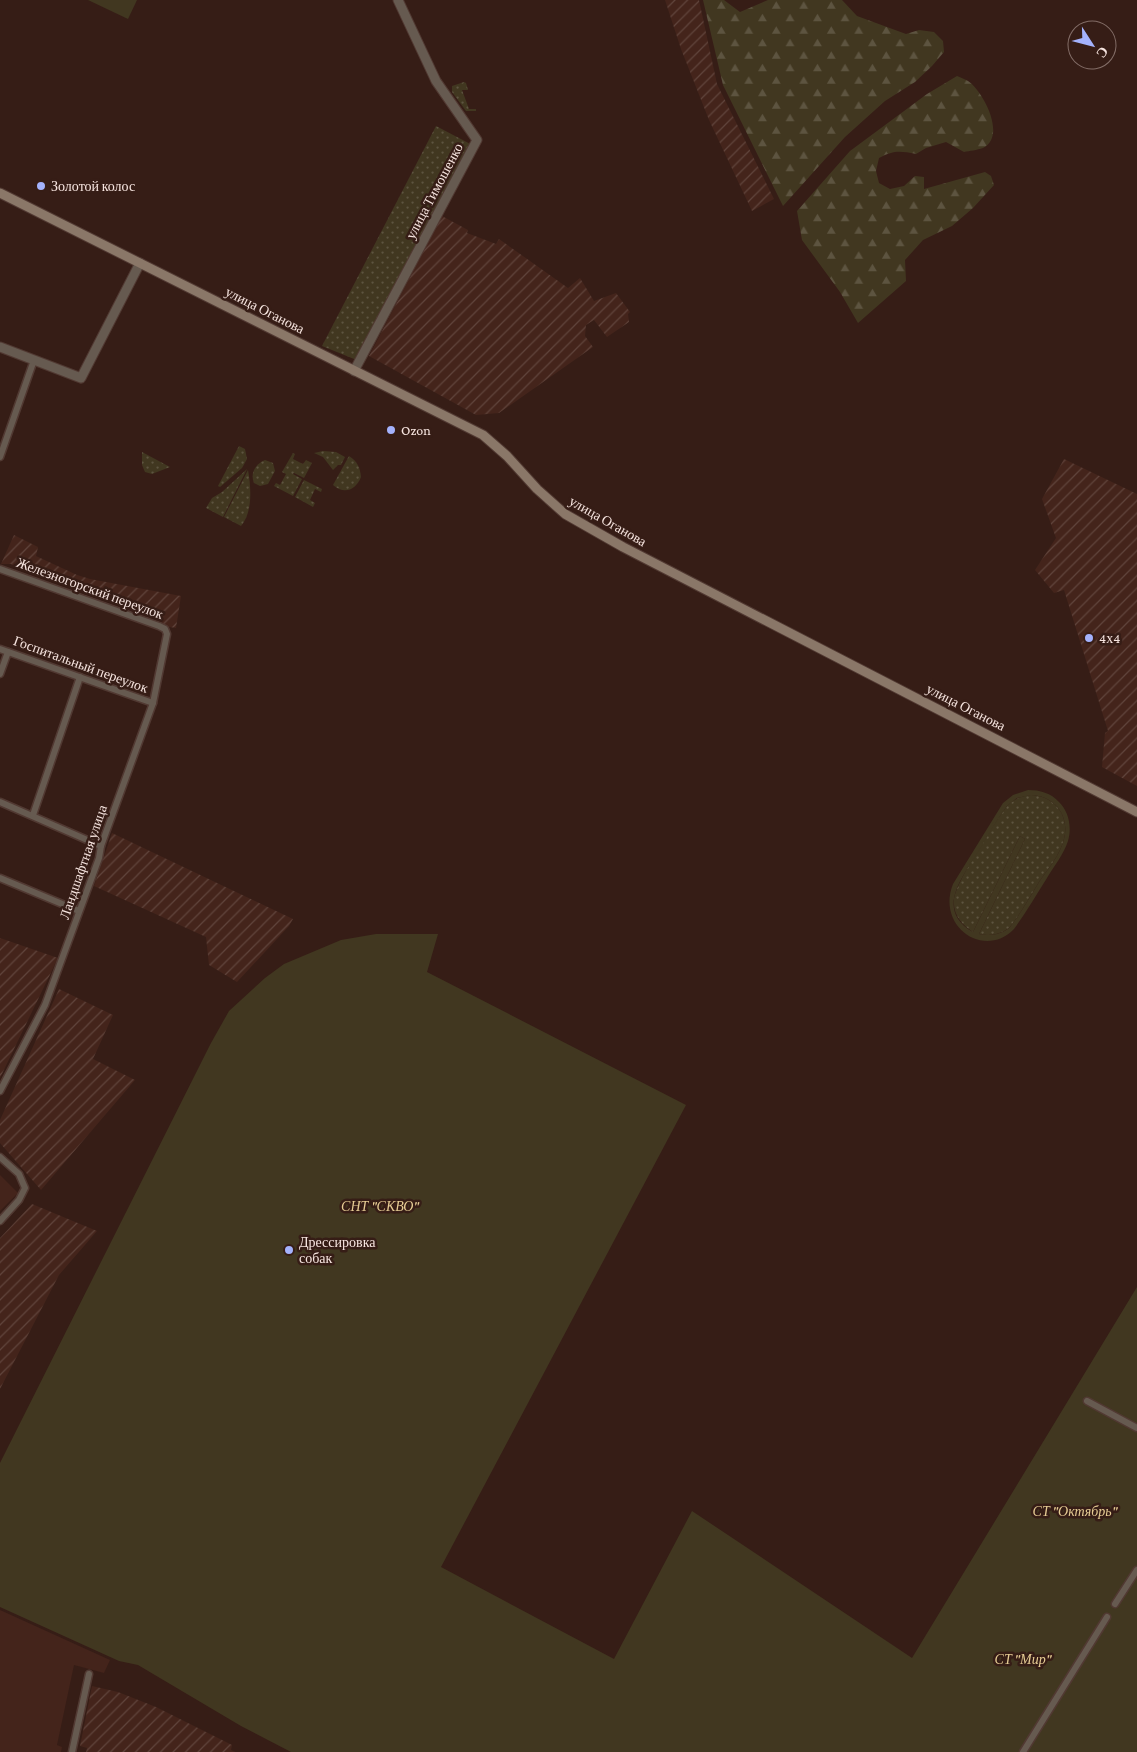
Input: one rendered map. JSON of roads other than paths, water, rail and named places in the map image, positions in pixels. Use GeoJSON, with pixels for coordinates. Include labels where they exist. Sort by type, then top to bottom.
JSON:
{"type":"FeatureCollection","features":[{"type":"Feature","properties":{"kind":"main road","name":"улица Оганова"},"geometry":{"type":"LineString","coordinates":[[0,193],[483,436],[507,456],[537,489],[565,514],[623,547],[1137,812]]}},
{"type":"Feature","properties":{"kind":"street","name":"улица Тимошенко"},"geometry":{"type":"LineString","coordinates":[[354,370],[476,140],[436,81],[398,0]]}},
{"type":"Feature","properties":{"kind":"street"},"geometry":{"type":"LineString","coordinates":[[0,347],[81,378],[140,263]]}},
{"type":"Feature","properties":{"kind":"street"},"geometry":{"type":"LineString","coordinates":[[0,457],[34,360]]}},
{"type":"Feature","properties":{"kind":"street","name":"Железногорский переулок"},"geometry":{"type":"LineString","coordinates":[[0,569],[165,628],[168,634]]}},
{"type":"Feature","properties":{"kind":"street","name":"Ландшафтная улица"},"geometry":{"type":"LineString","coordinates":[[0,1091],[45,1005],[153,703],[168,634]]}},
{"type":"Feature","properties":{"kind":"street","name":"Госпитальный переулок"},"geometry":{"type":"LineString","coordinates":[[0,649],[153,703]]}},
{"type":"Feature","properties":{"kind":"street"},"geometry":{"type":"LineString","coordinates":[[0,674],[8,652]]}},
{"type":"Feature","properties":{"kind":"street"},"geometry":{"type":"LineString","coordinates":[[33,815],[80,676]]}},
{"type":"Feature","properties":{"kind":"street"},"geometry":{"type":"LineString","coordinates":[[0,802],[101,846]]}},
{"type":"Feature","properties":{"kind":"street"},"geometry":{"type":"LineString","coordinates":[[0,878],[79,911]]}},
{"type":"Feature","properties":{"kind":"street"},"geometry":{"type":"LineString","coordinates":[[0,1157],[19,1174],[25,1188],[19,1200],[0,1221]]}},
{"type":"Feature","properties":{"kind":"street"},"geometry":{"type":"LineString","coordinates":[[1087,1401],[1137,1428]]}},
{"type":"Feature","properties":{"kind":"street"},"geometry":{"type":"LineString","coordinates":[[1114,1604],[1137,1570]]}},
{"type":"Feature","properties":{"kind":"street"},"geometry":{"type":"LineString","coordinates":[[1023,1752],[1107,1617]]}},
{"type":"Feature","properties":{"kind":"street"},"geometry":{"type":"LineString","coordinates":[[72,1752],[89,1674]]}},
{"type":"Feature","properties":{"kind":"place","name":"Золотой колос"},"geometry":{"type":"Point","coordinates":[41,186]}},
{"type":"Feature","properties":{"kind":"place","name":"Ozon"},"geometry":{"type":"Point","coordinates":[391,430]}},
{"type":"Feature","properties":{"kind":"place","name":"4х4"},"geometry":{"type":"Point","coordinates":[1089,638]}},
{"type":"Feature","properties":{"kind":"place","name":"Дрессировка собак"},"geometry":{"type":"Point","coordinates":[289,1250]}},
{"type":"Feature","properties":{"kind":"park label","name":"СНТ \"СКВО\""},"geometry":{"type":"Point","coordinates":[380,1206]}},
{"type":"Feature","properties":{"kind":"park label","name":"СТ \"Октябрь\""},"geometry":{"type":"Point","coordinates":[1075,1511]}},
{"type":"Feature","properties":{"kind":"park label","name":"СТ \"Мир\""},"geometry":{"type":"Point","coordinates":[1023,1659]}}]}
